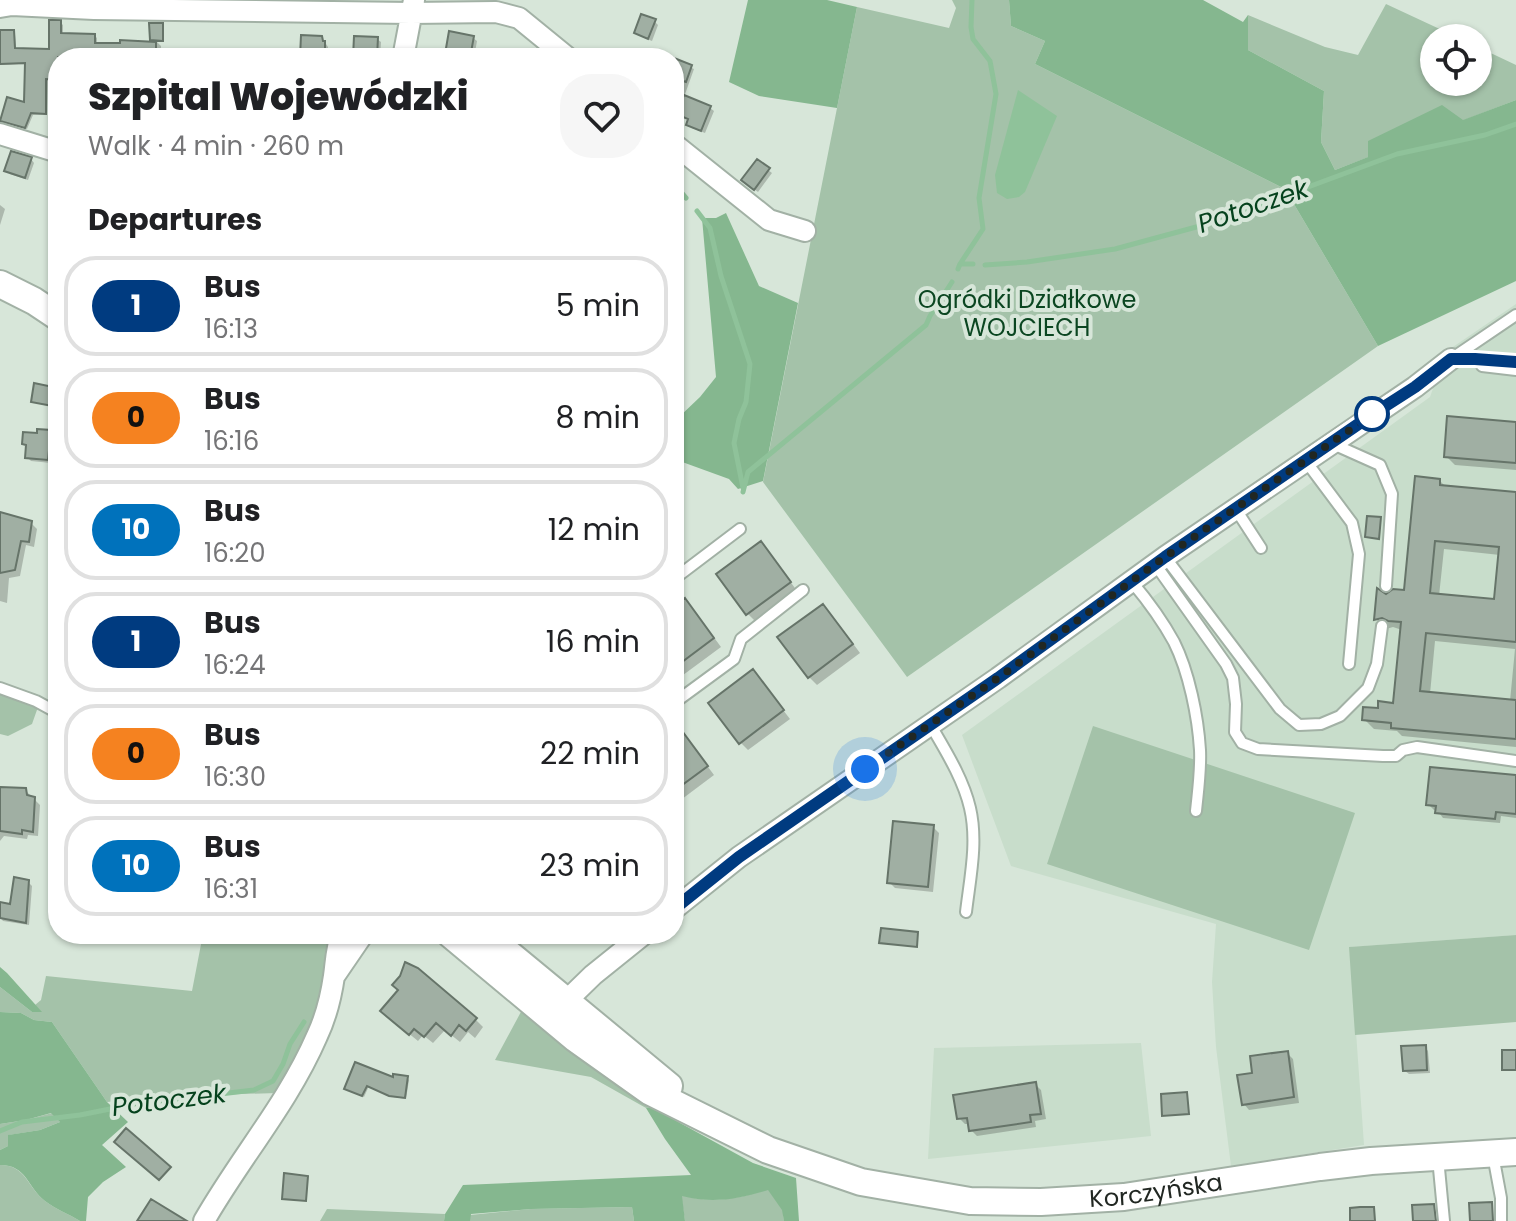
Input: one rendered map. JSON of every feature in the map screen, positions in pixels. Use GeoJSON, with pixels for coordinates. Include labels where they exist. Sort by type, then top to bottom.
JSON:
{"type":"FeatureCollection","features":[{"type":"Feature","properties":{"kind":"main road"},"geometry":{"type":"LineString","coordinates":[[0,284],[48,310]]}},
{"type":"Feature","properties":{"kind":"main road","name":"Korczyńska"},"geometry":{"type":"LineString","coordinates":[[464,944],[712,1122],[768,1150],[861,1182],[970,1201],[1041,1202],[1124,1197],[1320,1167],[1504,1153]]}},
{"type":"Feature","properties":{"kind":"main road","name":"Korczyńska"},"geometry":{"type":"LineString","coordinates":[[495,944],[558,1009]]}},
{"type":"Feature","properties":{"kind":"street"},"geometry":{"type":"LineString","coordinates":[[8,4],[497,6],[519,18],[556,48]]}},
{"type":"Feature","properties":{"kind":"street"},"geometry":{"type":"LineString","coordinates":[[405,48],[412,7]]}},
{"type":"Feature","properties":{"kind":"street"},"geometry":{"type":"LineString","coordinates":[[0,134],[48,149]]}},
{"type":"Feature","properties":{"kind":"street"},"geometry":{"type":"LineString","coordinates":[[684,152],[769,220],[805,231]]}},
{"type":"Feature","properties":{"kind":"street"},"geometry":{"type":"LineString","coordinates":[[684,901],[739,857],[1451,359]]}},
{"type":"Feature","properties":{"kind":"street"},"geometry":{"type":"LineString","coordinates":[[204,1221],[303,1066],[323,1020],[338,944]]}},
{"type":"Feature","properties":{"kind":"street"},"geometry":{"type":"LineString","coordinates":[[333,979],[356,944]]}},
{"type":"Feature","properties":{"kind":"street"},"geometry":{"type":"LineString","coordinates":[[558,1009],[632,944]]}},
{"type":"Feature","properties":{"kind":"lane"},"geometry":{"type":"LineString","coordinates":[[1451,359],[1516,315]]}},
{"type":"Feature","properties":{"kind":"lane"},"geometry":{"type":"LineString","coordinates":[[1451,359],[1516,362]]}},
{"type":"Feature","properties":{"kind":"lane"},"geometry":{"type":"LineString","coordinates":[[1475,359],[1481,366],[1516,370]]}},
{"type":"Feature","properties":{"kind":"lane"},"geometry":{"type":"LineString","coordinates":[[1331,443],[1380,465],[1392,494],[1386,586]]}},
{"type":"Feature","properties":{"kind":"lane"},"geometry":{"type":"LineString","coordinates":[[1305,460],[1352,523],[1357,539],[1359,554],[1349,664]]}},
{"type":"Feature","properties":{"kind":"lane"},"geometry":{"type":"LineString","coordinates":[[1235,508],[1261,548]]}},
{"type":"Feature","properties":{"kind":"lane"},"geometry":{"type":"LineString","coordinates":[[684,571],[740,529]]}},
{"type":"Feature","properties":{"kind":"lane"},"geometry":{"type":"LineString","coordinates":[[1160,560],[1280,709],[1299,725],[1321,724],[1340,716],[1368,688],[1377,664],[1382,626]]}},
{"type":"Feature","properties":{"kind":"lane"},"geometry":{"type":"LineString","coordinates":[[1160,560],[1233,678],[1235,732],[1242,743],[1258,749],[1383,756],[1396,756],[1403,750],[1417,747],[1516,761]]}},
{"type":"Feature","properties":{"kind":"lane"},"geometry":{"type":"LineString","coordinates":[[1132,582],[1154,609],[1183,663],[1200,749],[1196,811]]}},
{"type":"Feature","properties":{"kind":"lane"},"geometry":{"type":"LineString","coordinates":[[684,696],[734,659],[741,639],[803,590]]}},
{"type":"Feature","properties":{"kind":"lane"},"geometry":{"type":"LineString","coordinates":[[0,688],[48,708]]}},
{"type":"Feature","properties":{"kind":"lane"},"geometry":{"type":"LineString","coordinates":[[930,724],[961,781],[970,809],[973,842],[966,912]]}},
{"type":"Feature","properties":{"kind":"lane"},"geometry":{"type":"LineString","coordinates":[[1501,1221],[1504,1153]]}},
{"type":"Feature","properties":{"kind":"lane"},"geometry":{"type":"LineString","coordinates":[[1438,1156],[1444,1221]]}},
{"type":"Feature","properties":{"kind":"shaded area"},"geometry":{"type":"Polygon","coordinates":[[[748,0],[827,0],[857,7],[837,108],[759,96],[729,82],[748,0]]]}},
{"type":"Feature","properties":{"kind":"shaded area"},"geometry":{"type":"Polygon","coordinates":[[[1009,0],[1203,0],[1243,22],[1248,15],[1248,50],[1324,91],[1321,142],[1335,170],[1368,157],[1368,141],[1442,105],[1463,120],[1516,100],[1516,281],[1378,346],[1285,189],[1035,64],[1045,41],[1011,26],[1009,0]]]}},
{"type":"Feature","properties":{"kind":"shaded area"},"geometry":{"type":"Polygon","coordinates":[[[1018,90],[1057,116],[1025,192],[1019,197],[1007,199],[997,193],[995,175],[1018,90]]]}},
{"type":"Feature","properties":{"kind":"shaded area"},"geometry":{"type":"Polygon","coordinates":[[[726,213],[759,286],[798,303],[763,481],[738,489],[729,479],[684,463],[684,412],[716,377],[702,218],[716,218],[726,213]]]}},
{"type":"Feature","properties":{"kind":"shaded area"},"geometry":{"type":"Polygon","coordinates":[[[1516,304],[1516,935],[1350,947],[1364,1145],[1231,1166],[1216,1047],[1212,982],[1216,924],[1011,866],[962,735],[1430,397],[1436,380],[1428,364],[1516,304]]]}},
{"type":"Feature","properties":{"kind":"shaded area"},"geometry":{"type":"Polygon","coordinates":[[[0,967],[42,1012],[32,1012],[0,987],[0,967]]]}},
{"type":"Feature","properties":{"kind":"shaded area"},"geometry":{"type":"Polygon","coordinates":[[[0,1012],[21,1013],[34,1020],[52,1022],[107,1102],[128,1122],[102,1145],[126,1167],[103,1182],[88,1197],[86,1221],[80,1221],[49,1204],[16,1169],[0,1165],[0,1150],[8,1146],[8,1135],[40,1130],[60,1122],[51,1113],[0,1124],[0,1012]]]}},
{"type":"Feature","properties":{"kind":"shaded area"},"geometry":{"type":"Polygon","coordinates":[[[1141,1043],[1151,1136],[928,1159],[934,1048],[1141,1043]]]}},
{"type":"Feature","properties":{"kind":"shaded area"},"geometry":{"type":"Polygon","coordinates":[[[651,1107],[753,1163],[796,1178],[799,1221],[784,1221],[782,1210],[768,1190],[725,1199],[704,1200],[682,1196],[685,1221],[634,1221],[632,1207],[531,1209],[471,1214],[470,1221],[444,1221],[463,1185],[691,1175],[646,1108],[651,1107]]]}},
{"type":"Feature","properties":{"kind":"green space","name":"Ogródki Działkowe WOJCIECH"},"geometry":{"type":"Polygon","coordinates":[[[952,0],[1009,0],[1011,26],[1045,41],[1035,64],[1285,189],[1378,346],[907,677],[763,482],[857,7],[949,28],[956,8],[952,0]]]}},
{"type":"Feature","properties":{"kind":"green space"},"geometry":{"type":"Polygon","coordinates":[[[1386,4],[1429,24],[1420,24],[1420,96],[1492,96],[1492,54],[1516,65],[1516,100],[1335,170],[1321,142],[1324,91],[1248,50],[1248,15],[1325,47],[1358,55],[1386,4]]]}},
{"type":"Feature","properties":{"kind":"green space"},"geometry":{"type":"Polygon","coordinates":[[[0,694],[38,707],[32,724],[8,736],[0,734],[0,694]]]}},
{"type":"Feature","properties":{"kind":"green space"},"geometry":{"type":"Polygon","coordinates":[[[1093,726],[1355,813],[1309,950],[1047,864],[1093,726]]]}},
{"type":"Feature","properties":{"kind":"green space"},"geometry":{"type":"Polygon","coordinates":[[[1516,935],[1516,1022],[1355,1035],[1349,947],[1516,935]]]}},
{"type":"Feature","properties":{"kind":"green space"},"geometry":{"type":"Polygon","coordinates":[[[201,944],[331,944],[310,1029],[277,1093],[107,1102],[52,1022],[34,1020],[21,1013],[0,1012],[0,987],[32,1012],[41,1012],[35,1005],[41,1000],[46,976],[192,991],[201,944]]]}},
{"type":"Feature","properties":{"kind":"green space"},"geometry":{"type":"Polygon","coordinates":[[[522,1010],[651,1107],[646,1108],[591,1077],[495,1060],[522,1010]]]}},
{"type":"Feature","properties":{"kind":"green space"},"geometry":{"type":"Polygon","coordinates":[[[52,1113],[60,1122],[40,1130],[9,1135],[8,1146],[0,1150],[0,1124],[52,1113]]]}},
{"type":"Feature","properties":{"kind":"green space"},"geometry":{"type":"Polygon","coordinates":[[[0,1165],[21,1173],[45,1201],[80,1221],[0,1221],[0,1165]]]}},
{"type":"Feature","properties":{"kind":"green space"},"geometry":{"type":"Polygon","coordinates":[[[768,1189],[783,1210],[784,1221],[685,1221],[681,1195],[725,1199],[768,1189]]]}},
{"type":"Feature","properties":{"kind":"green space"},"geometry":{"type":"Polygon","coordinates":[[[632,1207],[634,1221],[470,1221],[470,1215],[531,1209],[632,1207]]]}},
{"type":"Feature","properties":{"kind":"green space"},"geometry":{"type":"Polygon","coordinates":[[[327,1209],[445,1214],[444,1221],[320,1221],[327,1209]]]}},
{"type":"Feature","properties":{"kind":"building"},"geometry":{"type":"Polygon","coordinates":[[[641,14],[656,19],[648,39],[634,33],[641,14]]]}},
{"type":"Feature","properties":{"kind":"building"},"geometry":{"type":"Polygon","coordinates":[[[49,20],[61,20],[61,33],[95,34],[95,43],[120,43],[120,40],[156,42],[156,48],[49,48],[49,20]]]}},
{"type":"Feature","properties":{"kind":"building"},"geometry":{"type":"Polygon","coordinates":[[[149,23],[163,23],[163,41],[150,40],[149,23]]]}},
{"type":"Feature","properties":{"kind":"building"},"geometry":{"type":"Polygon","coordinates":[[[0,30],[14,30],[15,48],[48,49],[46,114],[31,113],[25,128],[0,121],[7,97],[24,102],[25,63],[0,64],[0,30]]]}},
{"type":"Feature","properties":{"kind":"building"},"geometry":{"type":"Polygon","coordinates":[[[449,31],[474,36],[472,48],[446,48],[449,31]]]}},
{"type":"Feature","properties":{"kind":"building"},"geometry":{"type":"Polygon","coordinates":[[[301,35],[322,36],[325,41],[325,48],[300,48],[301,35]]]}},
{"type":"Feature","properties":{"kind":"building"},"geometry":{"type":"Polygon","coordinates":[[[354,36],[378,37],[377,48],[353,48],[354,36]]]}},
{"type":"Feature","properties":{"kind":"building"},"geometry":{"type":"Polygon","coordinates":[[[684,62],[692,65],[684,81],[684,62]]]}},
{"type":"Feature","properties":{"kind":"building"},"geometry":{"type":"Polygon","coordinates":[[[684,95],[711,106],[701,131],[686,125],[688,119],[684,117],[684,95]]]}},
{"type":"Feature","properties":{"kind":"building"},"geometry":{"type":"Polygon","coordinates":[[[11,151],[32,157],[25,178],[4,171],[11,151]]]}},
{"type":"Feature","properties":{"kind":"building"},"geometry":{"type":"Polygon","coordinates":[[[757,159],[770,168],[754,190],[741,180],[757,159]]]}},
{"type":"Feature","properties":{"kind":"building"},"geometry":{"type":"Polygon","coordinates":[[[34,383],[48,386],[48,405],[31,402],[34,383]]]}},
{"type":"Feature","properties":{"kind":"building"},"geometry":{"type":"Polygon","coordinates":[[[1447,416],[1516,422],[1516,463],[1444,457],[1447,416]]]}},
{"type":"Feature","properties":{"kind":"building"},"geometry":{"type":"Polygon","coordinates":[[[37,429],[48,430],[48,460],[25,458],[23,432],[37,433],[37,429]]]}},
{"type":"Feature","properties":{"kind":"building"},"geometry":{"type":"Polygon","coordinates":[[[1415,476],[1440,479],[1440,485],[1516,492],[1516,642],[1426,633],[1420,691],[1516,700],[1516,739],[1391,728],[1391,723],[1362,720],[1363,707],[1378,708],[1378,701],[1393,703],[1401,622],[1382,618],[1374,620],[1377,588],[1386,594],[1393,589],[1404,590],[1415,476]],[[1435,541],[1430,593],[1494,599],[1499,547],[1435,541]]]}},
{"type":"Feature","properties":{"kind":"building"},"geometry":{"type":"Polygon","coordinates":[[[0,512],[32,521],[29,542],[21,541],[15,570],[0,573],[0,512]]]}},
{"type":"Feature","properties":{"kind":"building"},"geometry":{"type":"Polygon","coordinates":[[[1367,516],[1381,517],[1379,539],[1365,537],[1367,516]]]}},
{"type":"Feature","properties":{"kind":"building"},"geometry":{"type":"Polygon","coordinates":[[[761,541],[791,582],[746,615],[716,574],[761,541]]]}},
{"type":"Feature","properties":{"kind":"building"},"geometry":{"type":"Polygon","coordinates":[[[684,599],[714,638],[684,660],[684,599]]]}},
{"type":"Feature","properties":{"kind":"building"},"geometry":{"type":"Polygon","coordinates":[[[823,604],[853,644],[808,678],[777,637],[823,604]]]}},
{"type":"Feature","properties":{"kind":"building"},"geometry":{"type":"Polygon","coordinates":[[[753,669],[784,710],[739,744],[708,703],[753,669]]]}},
{"type":"Feature","properties":{"kind":"building"},"geometry":{"type":"Polygon","coordinates":[[[684,734],[708,766],[684,784],[684,734]]]}},
{"type":"Feature","properties":{"kind":"building"},"geometry":{"type":"Polygon","coordinates":[[[1430,767],[1516,775],[1516,814],[1496,812],[1495,819],[1435,813],[1436,806],[1426,805],[1430,767]]]}},
{"type":"Feature","properties":{"kind":"building"},"geometry":{"type":"Polygon","coordinates":[[[0,787],[26,788],[27,795],[35,797],[33,832],[0,831],[0,787]]]}},
{"type":"Feature","properties":{"kind":"building"},"geometry":{"type":"Polygon","coordinates":[[[893,821],[934,825],[928,887],[887,883],[893,821]]]}},
{"type":"Feature","properties":{"kind":"building"},"geometry":{"type":"Polygon","coordinates":[[[14,877],[29,880],[26,923],[0,918],[0,902],[10,904],[14,877]]]}},
{"type":"Feature","properties":{"kind":"building"},"geometry":{"type":"Polygon","coordinates":[[[881,928],[918,932],[917,947],[879,943],[881,928]]]}},
{"type":"Feature","properties":{"kind":"building"},"geometry":{"type":"Polygon","coordinates":[[[405,962],[418,968],[477,1018],[466,1031],[459,1025],[451,1036],[436,1023],[424,1037],[414,1029],[409,1035],[380,1011],[398,990],[392,985],[400,976],[405,962]]]}},
{"type":"Feature","properties":{"kind":"building"},"geometry":{"type":"Polygon","coordinates":[[[1426,1045],[1427,1070],[1403,1071],[1401,1046],[1426,1045]]]}},
{"type":"Feature","properties":{"kind":"building"},"geometry":{"type":"Polygon","coordinates":[[[1502,1050],[1516,1050],[1516,1070],[1502,1070],[1502,1050]]]}},
{"type":"Feature","properties":{"kind":"building"},"geometry":{"type":"Polygon","coordinates":[[[1288,1051],[1294,1097],[1242,1105],[1237,1075],[1252,1073],[1250,1056],[1288,1051]]]}},
{"type":"Feature","properties":{"kind":"building"},"geometry":{"type":"Polygon","coordinates":[[[355,1062],[393,1077],[393,1074],[408,1076],[405,1098],[389,1096],[367,1086],[362,1096],[344,1089],[355,1062]]]}},
{"type":"Feature","properties":{"kind":"building"},"geometry":{"type":"Polygon","coordinates":[[[1036,1082],[1041,1114],[1030,1115],[1031,1122],[969,1131],[967,1118],[957,1119],[953,1095],[1036,1082]]]}},
{"type":"Feature","properties":{"kind":"building"},"geometry":{"type":"Polygon","coordinates":[[[1187,1092],[1189,1114],[1162,1116],[1161,1094],[1187,1092]]]}},
{"type":"Feature","properties":{"kind":"building"},"geometry":{"type":"Polygon","coordinates":[[[126,1128],[171,1167],[159,1180],[114,1142],[126,1128]]]}},
{"type":"Feature","properties":{"kind":"building"},"geometry":{"type":"Polygon","coordinates":[[[284,1173],[308,1176],[306,1201],[282,1199],[284,1173]]]}},
{"type":"Feature","properties":{"kind":"building"},"geometry":{"type":"Polygon","coordinates":[[[151,1199],[187,1221],[137,1221],[151,1199]]]}},
{"type":"Feature","properties":{"kind":"building"},"geometry":{"type":"Polygon","coordinates":[[[1492,1202],[1493,1221],[1470,1221],[1469,1203],[1492,1202]]]}},
{"type":"Feature","properties":{"kind":"building"},"geometry":{"type":"Polygon","coordinates":[[[1434,1204],[1436,1221],[1413,1221],[1412,1205],[1434,1204]]]}},
{"type":"Feature","properties":{"kind":"building"},"geometry":{"type":"Polygon","coordinates":[[[1374,1207],[1375,1221],[1350,1221],[1350,1208],[1374,1207]]]}},
{"type":"Feature","properties":{"kind":"waterway"},"geometry":{"type":"LineString","coordinates":[[960,264],[983,229],[979,198],[996,94],[990,61],[973,39],[972,0]]}},
{"type":"Feature","properties":{"kind":"waterway","name":"Potoczek"},"geometry":{"type":"LineString","coordinates":[[985,265],[1115,249],[1211,223],[1397,154],[1485,135],[1516,124]]}},
{"type":"Feature","properties":{"kind":"waterway"},"geometry":{"type":"LineString","coordinates":[[697,211],[710,228],[721,276],[750,364],[746,402],[734,443],[743,488]]}},
{"type":"Feature","properties":{"kind":"waterway","name":"Potoczek"},"geometry":{"type":"LineString","coordinates":[[958,269],[960,264],[973,264]]}},
{"type":"Feature","properties":{"kind":"waterway","name":"Potoczek"},"geometry":{"type":"LineString","coordinates":[[743,492],[748,472],[926,325],[952,282]]}},
{"type":"Feature","properties":{"kind":"waterway","name":"Potoczek"},"geometry":{"type":"LineString","coordinates":[[0,1131],[22,1122],[254,1090],[273,1081],[304,1022]]}},
{"type":"Feature","properties":{"kind":"bus line","name":"1"},"geometry":{"type":"LineString","coordinates":[[684,901],[739,857],[1451,359],[1516,362]]}},
{"type":"Feature","properties":{"kind":"route"},"geometry":{"type":"LineString","coordinates":[[865,769],[1376,412],[1372,414]]}}]}
